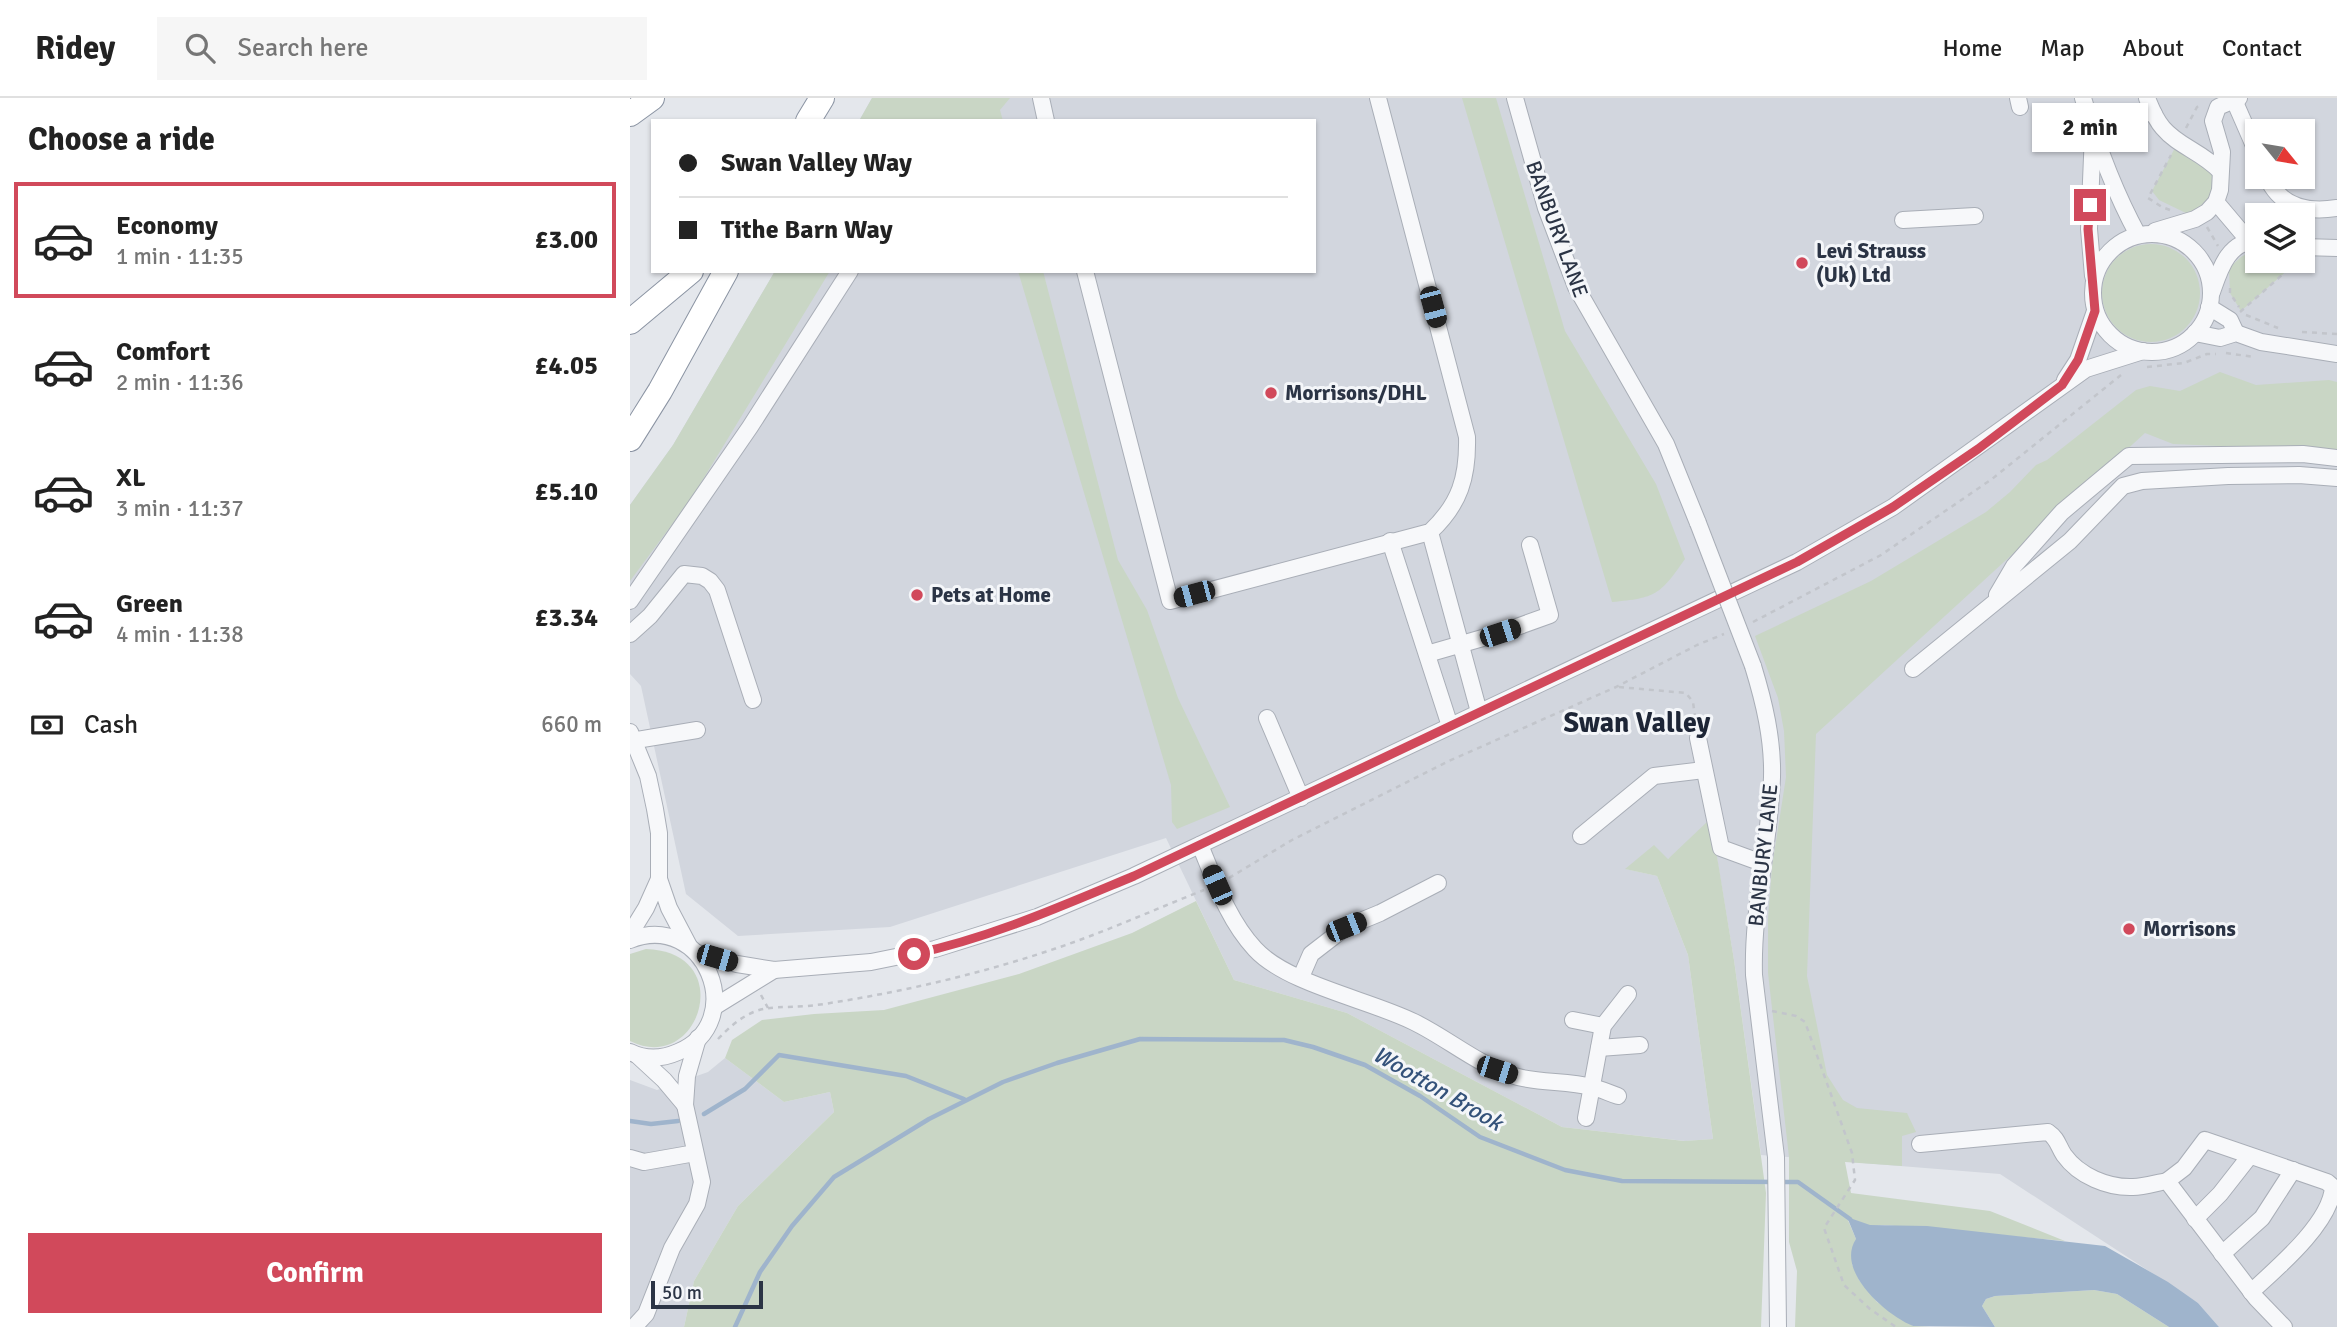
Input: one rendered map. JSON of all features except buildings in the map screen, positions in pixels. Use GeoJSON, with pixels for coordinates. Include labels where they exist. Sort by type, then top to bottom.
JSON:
{"type":"FeatureCollection","features":[{"type":"Feature","properties":{"kind":"highway"},"geometry":{"type":"LineString","coordinates":[[630,114],[652,98]]}},
{"type":"Feature","properties":{"kind":"highway"},"geometry":{"type":"LineString","coordinates":[[809,119],[822,98]]}},
{"type":"Feature","properties":{"kind":"highway"},"geometry":{"type":"LineString","coordinates":[[630,322],[689,273]]}},
{"type":"Feature","properties":{"kind":"highway"},"geometry":{"type":"LineString","coordinates":[[630,439],[660,391],[725,273]]}},
{"type":"Feature","properties":{"kind":"street"},"geometry":{"type":"LineString","coordinates":[[1041,98],[1046,119]]}},
{"type":"Feature","properties":{"kind":"street"},"geometry":{"type":"LineString","coordinates":[[1086,273],[1171,601],[1430,532],[1444,519],[1464,482],[1467,465],[1466,437],[1378,98]]}},
{"type":"Feature","properties":{"kind":"street","name":"BANBURY LANE"},"geometry":{"type":"LineString","coordinates":[[1515,98],[1546,208],[1576,287],[1666,444],[1753,666],[1766,712],[1772,775],[1753,947],[1776,1157],[1778,1327]]}},
{"type":"Feature","properties":{"kind":"street"},"geometry":{"type":"LineString","coordinates":[[2083,98],[2092,129],[2125,211],[2143,234],[2168,235],[2186,244],[2200,258],[2209,276],[2210,301],[2230,320],[2236,333]]}},
{"type":"Feature","properties":{"kind":"street"},"geometry":{"type":"LineString","coordinates":[[2147,98],[2163,128],[2176,140],[2208,158],[2220,172]]}},
{"type":"Feature","properties":{"kind":"street"},"geometry":{"type":"LineString","coordinates":[[2093,282],[2099,266],[2109,252],[2122,241],[2196,219],[2207,212],[2216,202],[2220,190],[2222,152],[2213,121],[2218,107],[2237,99],[2245,120]]}},
{"type":"Feature","properties":{"kind":"street"},"geometry":{"type":"LineString","coordinates":[[2092,129],[2125,111],[2154,114]]}},
{"type":"Feature","properties":{"kind":"street"},"geometry":{"type":"LineString","coordinates":[[2092,129],[2088,229],[2095,311],[2102,326],[2113,338],[2127,347],[2159,351],[2173,348],[2195,333],[2225,259],[2230,252],[2245,245]]}},
{"type":"Feature","properties":{"kind":"street"},"geometry":{"type":"LineString","coordinates":[[2274,189],[2277,194],[2300,208],[2316,211],[2337,208]]}},
{"type":"Feature","properties":{"kind":"street"},"geometry":{"type":"LineString","coordinates":[[2216,202],[2245,233]]}},
{"type":"Feature","properties":{"kind":"street"},"geometry":{"type":"LineString","coordinates":[[1903,220],[1975,216]]}},
{"type":"Feature","properties":{"kind":"street"},"geometry":{"type":"LineString","coordinates":[[2315,247],[2337,248]]}},
{"type":"Feature","properties":{"kind":"street"},"geometry":{"type":"LineString","coordinates":[[630,601],[750,427],[849,273]]}},
{"type":"Feature","properties":{"kind":"street"},"geometry":{"type":"LineString","coordinates":[[2062,385],[2078,360],[2095,311]]}},
{"type":"Feature","properties":{"kind":"street"},"geometry":{"type":"LineString","coordinates":[[2195,333],[2220,338],[2236,333],[2261,342],[2337,354]]}},
{"type":"Feature","properties":{"kind":"street"},"geometry":{"type":"LineString","coordinates":[[630,940],[639,936],[657,935],[674,938],[693,949],[737,964],[774,970],[871,962],[935,949],[1037,916],[1134,876],[1797,562],[1893,507],[1978,449],[2086,369],[2143,351]]}},
{"type":"Feature","properties":{"kind":"street"},"geometry":{"type":"LineString","coordinates":[[1992,603],[2014,566],[2063,512],[2129,456],[2303,454],[2337,458]]}},
{"type":"Feature","properties":{"kind":"street"},"geometry":{"type":"LineString","coordinates":[[1913,669],[2070,541],[2123,486],[2142,481],[2228,476],[2299,475],[2337,478]]}},
{"type":"Feature","properties":{"kind":"street"},"geometry":{"type":"LineString","coordinates":[[1430,532],[1479,712]]}},
{"type":"Feature","properties":{"kind":"street"},"geometry":{"type":"LineString","coordinates":[[1390,541],[1450,726]]}},
{"type":"Feature","properties":{"kind":"street"},"geometry":{"type":"LineString","coordinates":[[1427,654],[1550,615],[1530,545]]}},
{"type":"Feature","properties":{"kind":"street"},"geometry":{"type":"LineString","coordinates":[[630,634],[650,616],[684,574],[702,576],[710,581],[722,599],[753,700]]}},
{"type":"Feature","properties":{"kind":"street"},"geometry":{"type":"LineString","coordinates":[[1267,718],[1301,798]]}},
{"type":"Feature","properties":{"kind":"street"},"geometry":{"type":"LineString","coordinates":[[634,1054],[651,1058],[668,1056],[685,1049],[698,1038],[708,1024],[714,1007],[715,990],[710,973],[669,908],[659,879],[656,809],[648,776],[631,738],[697,730]]}},
{"type":"Feature","properties":{"kind":"street"},"geometry":{"type":"LineString","coordinates":[[1698,738],[1721,849],[1762,863]]}},
{"type":"Feature","properties":{"kind":"street"},"geometry":{"type":"LineString","coordinates":[[1581,836],[1654,776],[1704,770]]}},
{"type":"Feature","properties":{"kind":"street"},"geometry":{"type":"LineString","coordinates":[[1200,845],[1227,910],[1255,949],[1271,963],[1333,991],[1412,1020],[1497,1070],[1519,1077],[1592,1087],[1618,1096]]}},
{"type":"Feature","properties":{"kind":"street"},"geometry":{"type":"LineString","coordinates":[[630,934],[659,879]]}},
{"type":"Feature","properties":{"kind":"street"},"geometry":{"type":"LineString","coordinates":[[1301,977],[1311,954],[1346,927],[1438,883]]}},
{"type":"Feature","properties":{"kind":"street"},"geometry":{"type":"LineString","coordinates":[[714,1007],[774,970]]}},
{"type":"Feature","properties":{"kind":"street"},"geometry":{"type":"LineString","coordinates":[[1586,1118],[1603,1026],[1628,994]]}},
{"type":"Feature","properties":{"kind":"street"},"geometry":{"type":"LineString","coordinates":[[1573,1020],[1603,1026]]}},
{"type":"Feature","properties":{"kind":"street"},"geometry":{"type":"LineString","coordinates":[[634,1327],[646,1314],[672,1248],[697,1204],[702,1182],[685,1105],[687,1076],[698,1038]]}},
{"type":"Feature","properties":{"kind":"street"},"geometry":{"type":"LineString","coordinates":[[1599,1048],[1640,1045]]}},
{"type":"Feature","properties":{"kind":"street"},"geometry":{"type":"LineString","coordinates":[[634,1054],[658,1073],[685,1105]]}},
{"type":"Feature","properties":{"kind":"street"},"geometry":{"type":"LineString","coordinates":[[1920,1144],[2048,1132],[2056,1137],[2064,1155],[2084,1174],[2109,1184],[2134,1187],[2167,1181],[2183,1168],[2205,1140],[2327,1182],[2333,1187],[2332,1194],[2307,1238],[2251,1292]]}},
{"type":"Feature","properties":{"kind":"street"},"geometry":{"type":"LineString","coordinates":[[630,1158],[643,1162],[695,1153]]}},
{"type":"Feature","properties":{"kind":"street"},"geometry":{"type":"LineString","coordinates":[[2195,1219],[2220,1194],[2249,1157]]}},
{"type":"Feature","properties":{"kind":"street"},"geometry":{"type":"LineString","coordinates":[[2222,1254],[2262,1218],[2293,1170]]}},
{"type":"Feature","properties":{"kind":"street"},"geometry":{"type":"LineString","coordinates":[[2167,1181],[2251,1292],[2284,1327]]}},
{"type":"Feature","properties":{"kind":"path"},"geometry":{"type":"LineString","coordinates":[[2148,198],[2162,207],[2203,222],[2229,268],[2230,293],[2241,311],[2264,324],[2289,331]]}},
{"type":"Feature","properties":{"kind":"path"},"geometry":{"type":"LineString","coordinates":[[2241,311],[2284,273]]}},
{"type":"Feature","properties":{"kind":"path"},"geometry":{"type":"LineString","coordinates":[[2301,332],[2337,334]]}},
{"type":"Feature","properties":{"kind":"path"},"geometry":{"type":"LineString","coordinates":[[1616,687],[1686,693],[1693,702],[1698,738]]}},
{"type":"Feature","properties":{"kind":"path"},"geometry":{"type":"LineString","coordinates":[[1758,1011],[1796,1016],[1805,1022],[1853,1153],[1855,1180],[1824,1228],[1844,1285],[1870,1309],[1896,1327]]}},
{"type":"Feature","properties":{"kind":"shaded area","name":"Swan Valley"},"geometry":{"type":"Polygon","coordinates":[[[872,98],[2337,98],[2337,1327],[2219,1327],[2198,1303],[2000,1174],[1761,1155],[1734,960],[1712,828],[1668,859],[1626,869],[1657,876],[1688,955],[1713,1139],[1685,1141],[1562,1127],[1347,1013],[1234,980],[1166,838],[890,927],[738,936],[686,894],[641,686],[630,674],[630,505],[673,445],[774,273],[1316,273],[1316,119],[860,119],[872,98]]]}},
{"type":"Feature","properties":{"kind":"shaded area"},"geometry":{"type":"Polygon","coordinates":[[[725,1058],[784,1102],[830,1092],[834,1112],[738,1206],[694,1281],[684,1327],[630,1327],[630,1080],[657,1090],[708,1072],[725,1058]]]}},
{"type":"Feature","properties":{"kind":"green space"},"geometry":{"type":"Polygon","coordinates":[[[872,98],[1010,98],[1000,110],[1002,119],[860,119],[872,98]]]}},
{"type":"Feature","properties":{"kind":"green space"},"geometry":{"type":"Polygon","coordinates":[[[1462,98],[1496,98],[1565,331],[1656,484],[1685,559],[1663,587],[1648,596],[1612,602],[1462,98]]]}},
{"type":"Feature","properties":{"kind":"green space"},"geometry":{"type":"Polygon","coordinates":[[[2176,146],[2212,171],[2213,187],[2210,198],[2190,215],[2159,200],[2152,191],[2176,146]]]}},
{"type":"Feature","properties":{"kind":"green space"},"geometry":{"type":"Polygon","coordinates":[[[2151,244],[2170,248],[2186,258],[2196,274],[2200,293],[2196,312],[2186,328],[2170,338],[2151,342],[2132,338],[2116,328],[2106,312],[2102,293],[2106,274],[2116,258],[2132,248],[2151,244]]]}},
{"type":"Feature","properties":{"kind":"green space"},"geometry":{"type":"Polygon","coordinates":[[[2245,255],[2245,273],[2284,273],[2241,311],[2230,293],[2229,268],[2245,255]]]}},
{"type":"Feature","properties":{"kind":"green space"},"geometry":{"type":"Polygon","coordinates":[[[774,273],[829,273],[691,499],[630,581],[630,505],[673,445],[774,273]]]}},
{"type":"Feature","properties":{"kind":"green space"},"geometry":{"type":"Polygon","coordinates":[[[1019,273],[1044,273],[1118,560],[1147,610],[1178,698],[1230,807],[1177,829],[1172,822],[1171,785],[1019,273]]]}},
{"type":"Feature","properties":{"kind":"green space"},"geometry":{"type":"Polygon","coordinates":[[[2220,372],[2256,385],[2329,380],[2337,382],[2337,451],[2173,444],[2145,433],[1816,734],[1807,976],[1827,1075],[1843,1100],[1857,1108],[1907,1113],[1916,1132],[1902,1136],[1902,1166],[1845,1162],[1851,1193],[1990,1211],[2065,1241],[1870,1226],[1847,1218],[1856,1239],[1852,1264],[1859,1280],[1877,1302],[1913,1326],[1930,1327],[1795,1327],[1797,1271],[1789,1242],[1789,1157],[1768,973],[1772,867],[1786,777],[1784,731],[1778,698],[1755,636],[1871,581],[1986,512],[2036,465],[2047,460],[2136,390],[2150,386],[2180,391],[2220,372]]]}},
{"type":"Feature","properties":{"kind":"green space"},"geometry":{"type":"Polygon","coordinates":[[[1708,821],[1712,828],[1734,960],[1766,1193],[1761,1327],[684,1327],[694,1281],[738,1206],[834,1112],[830,1092],[784,1102],[725,1058],[732,1040],[762,1020],[884,1010],[1019,974],[1132,933],[1196,901],[1234,980],[1347,1013],[1562,1127],[1684,1141],[1713,1139],[1688,955],[1657,876],[1625,869],[1654,845],[1668,859],[1708,821]]]}},
{"type":"Feature","properties":{"kind":"green space"},"geometry":{"type":"Polygon","coordinates":[[[646,949],[675,955],[692,970],[700,989],[699,1009],[690,1028],[675,1042],[654,1047],[630,1041],[630,954],[646,949]]]}},
{"type":"Feature","properties":{"kind":"green space"},"geometry":{"type":"Polygon","coordinates":[[[2094,1290],[2117,1294],[2169,1327],[1995,1327],[1982,1306],[1986,1299],[1995,1296],[2094,1290]]]}},
{"type":"Feature","properties":{"kind":"water"},"geometry":{"type":"Polygon","coordinates":[[[1847,1217],[1870,1225],[1927,1226],[2105,1246],[2168,1282],[2198,1303],[2219,1327],[2169,1327],[2117,1294],[2094,1290],[1995,1296],[1986,1299],[1982,1306],[1995,1327],[1913,1326],[1878,1302],[1858,1278],[1852,1265],[1851,1251],[1856,1239],[1847,1217]]]}},
{"type":"Feature","properties":{"kind":"waterway","name":"Wootton Brook"},"geometry":{"type":"LineString","coordinates":[[735,1327],[760,1272],[792,1226],[834,1177],[929,1119],[1003,1082],[1140,1039],[1284,1040],[1313,1047],[1365,1065],[1420,1096],[1480,1137],[1565,1170],[1622,1181],[1798,1182],[1850,1219]]}},
{"type":"Feature","properties":{"kind":"waterway"},"geometry":{"type":"LineString","coordinates":[[704,1114],[745,1089],[779,1055],[906,1076],[964,1099]]}},
{"type":"Feature","properties":{"kind":"waterway"},"geometry":{"type":"LineString","coordinates":[[630,1121],[651,1124],[678,1121]]}},
{"type":"Feature","properties":{"kind":"place","name":"Levi Strauss (Uk) Ltd"},"geometry":{"type":"Point","coordinates":[1802,263]}},
{"type":"Feature","properties":{"kind":"place","name":"Morrisons/DHL"},"geometry":{"type":"Point","coordinates":[1271,393]}},
{"type":"Feature","properties":{"kind":"place","name":"Pets at Home"},"geometry":{"type":"Point","coordinates":[917,595]}},
{"type":"Feature","properties":{"kind":"place","name":"Morrisons"},"geometry":{"type":"Point","coordinates":[2129,929]}},
{"type":"Feature","properties":{"kind":"district","name":"Swan Valley"},"geometry":{"type":"Point","coordinates":[1637,722]}},
{"type":"Feature","properties":{"kind":"route"},"geometry":{"type":"LineString","coordinates":[[914,954],[1037,916],[1134,876],[1678,620],[1797,562],[1893,507],[1978,449],[2062,385],[2078,360],[2095,311],[2088,229],[2090,205]]}}]}
